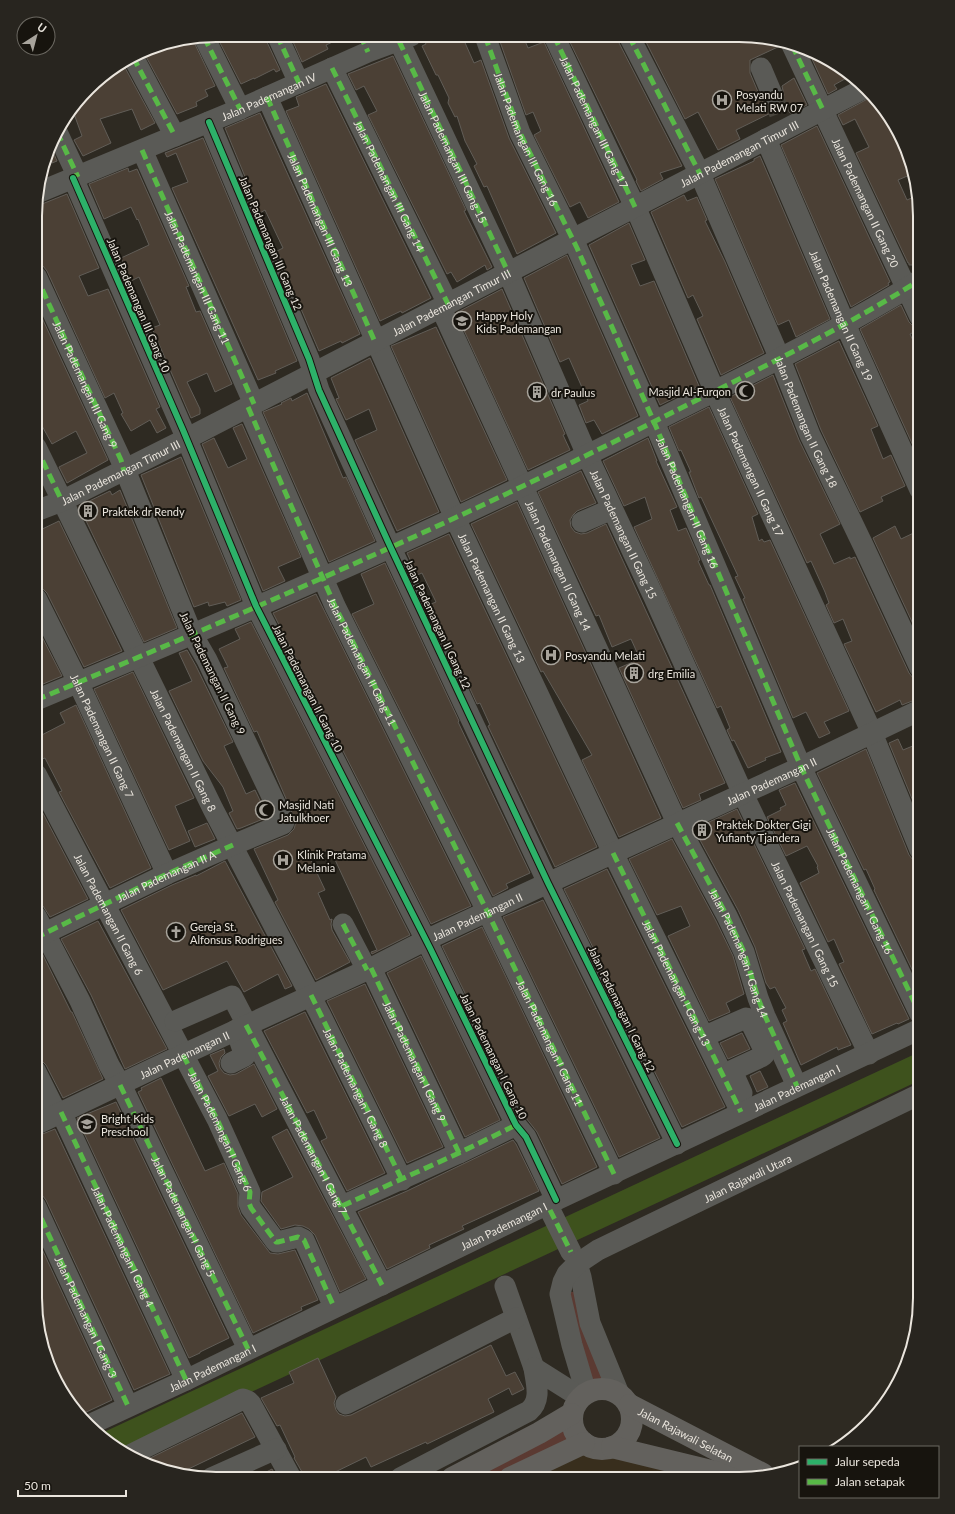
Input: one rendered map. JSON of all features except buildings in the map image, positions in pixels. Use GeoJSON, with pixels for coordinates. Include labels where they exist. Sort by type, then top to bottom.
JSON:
{"type":"FeatureCollection","features":[{"type":"Feature","properties":{"kind":"main road"},"geometry":{"type":"LineString","coordinates":[[464,1472],[539,1433],[579,1401],[602,1388],[610,1390],[625,1400],[633,1415],[632,1426],[628,1435],[621,1442],[612,1447],[600,1448],[584,1443],[576,1435],[572,1425],[579,1401]]}},
{"type":"Feature","properties":{"kind":"main road","name":"Jalan Rajawali Selatan"},"geometry":{"type":"LineString","coordinates":[[625,1400],[758,1471]]}},
{"type":"Feature","properties":{"kind":"main road"},"geometry":{"type":"LineString","coordinates":[[523,1472],[584,1443]]}},
{"type":"Feature","properties":{"kind":"main road","name":"Jalan Rajawali Selatan"},"geometry":{"type":"LineString","coordinates":[[612,1447],[715,1472]]}},
{"type":"Feature","properties":{"kind":"street"},"geometry":{"type":"LineString","coordinates":[[206,42],[240,109]]}},
{"type":"Feature","properties":{"kind":"street"},"geometry":{"type":"LineString","coordinates":[[280,42],[299,83]]}},
{"type":"Feature","properties":{"kind":"street","name":"Jalan Pademangan IV"},"geometry":{"type":"LineString","coordinates":[[43,191],[299,83],[332,68],[364,44],[378,42]]}},
{"type":"Feature","properties":{"kind":"street","name":"Jalan Pademangan III Gang 15"},"geometry":{"type":"LineString","coordinates":[[407,42],[508,272]]}},
{"type":"Feature","properties":{"kind":"street","name":"Jalan Pademangan III Gang 16"},"geometry":{"type":"LineString","coordinates":[[487,42],[520,133],[572,240]]}},
{"type":"Feature","properties":{"kind":"street","name":"Jalan Pademangan III Gang 17"},"geometry":{"type":"LineString","coordinates":[[557,42],[635,207]]}},
{"type":"Feature","properties":{"kind":"street","name":"Jalan Pademangan II Gang 18"},"geometry":{"type":"LineString","coordinates":[[632,42],[700,174],[780,359],[810,435],[913,653]]}},
{"type":"Feature","properties":{"kind":"street","name":"Jalan Pademangan II Gang 20"},"geometry":{"type":"LineString","coordinates":[[795,51],[913,284]]}},
{"type":"Feature","properties":{"kind":"street"},"geometry":{"type":"LineString","coordinates":[[136,62],[175,136]]}},
{"type":"Feature","properties":{"kind":"street","name":"Jalan Pademangan III Gang 14"},"geometry":{"type":"LineString","coordinates":[[332,68],[444,306]]}},
{"type":"Feature","properties":{"kind":"street"},"geometry":{"type":"LineString","coordinates":[[761,68],[772,94]]}},
{"type":"Feature","properties":{"kind":"street","name":"Jalan Pademangan Timur III"},"geometry":{"type":"LineString","coordinates":[[42,509],[62,501],[124,471],[700,174],[766,139],[784,124],[824,110],[860,91]]}},
{"type":"Feature","properties":{"kind":"street","name":"Jalan Pademangan III Gang 13"},"geometry":{"type":"LineString","coordinates":[[267,97],[375,342]]}},
{"type":"Feature","properties":{"kind":"street","name":"Jalan Pademangan III Gang 12"},"geometry":{"type":"LineString","coordinates":[[209,122],[314,373]]}},
{"type":"Feature","properties":{"kind":"street","name":"Jalan Pademangan III Gang 10"},"geometry":{"type":"LineString","coordinates":[[60,139],[186,439]]}},
{"type":"Feature","properties":{"kind":"street","name":"Jalan Pademangan II Gang 19"},"geometry":{"type":"LineString","coordinates":[[766,139],[845,324],[913,475]]}},
{"type":"Feature","properties":{"kind":"street","name":"Jalan Pademangan III Gang 11"},"geometry":{"type":"LineString","coordinates":[[142,150],[251,406]]}},
{"type":"Feature","properties":{"kind":"street","name":"Jalan Pademangan II Gang 17"},"geometry":{"type":"LineString","coordinates":[[635,207],[715,392],[872,734],[913,833]]}},
{"type":"Feature","properties":{"kind":"street","name":"Jalan Pademangan II Gang 16"},"geometry":{"type":"LineString","coordinates":[[572,240],[654,422],[799,762]]}},
{"type":"Feature","properties":{"kind":"street","name":"Jalan Pademangan II Gang 15"},"geometry":{"type":"LineString","coordinates":[[508,272],[587,455],[653,595],[742,794]]}},
{"type":"Feature","properties":{"kind":"street"},"geometry":{"type":"LineString","coordinates":[[42,697],[322,577],[523,486],[780,359],[845,324],[913,284]]}},
{"type":"Feature","properties":{"kind":"street","name":"Jalan Pademangan III Gang 9"},"geometry":{"type":"LineString","coordinates":[[42,289],[121,460],[124,471]]}},
{"type":"Feature","properties":{"kind":"street","name":"Jalan Pademangan II Gang 14"},"geometry":{"type":"LineString","coordinates":[[444,306],[523,486],[676,823]]}},
{"type":"Feature","properties":{"kind":"street","name":"Jalan Pademangan II Gang 13"},"geometry":{"type":"LineString","coordinates":[[375,342],[455,518],[613,853]]}},
{"type":"Feature","properties":{"kind":"street","name":"Jalan Pademangan II Gang 12"},"geometry":{"type":"LineString","coordinates":[[314,373],[319,390],[390,546],[548,883]]}},
{"type":"Feature","properties":{"kind":"street","name":"Jalan Pademangan II Gang 11"},"geometry":{"type":"LineString","coordinates":[[251,406],[322,577],[487,911]]}},
{"type":"Feature","properties":{"kind":"street","name":"Jalan Pademangan II Gang 10"},"geometry":{"type":"LineString","coordinates":[[186,439],[256,606],[426,940]]}},
{"type":"Feature","properties":{"kind":"street","name":"Jalan Pademangan II Gang 8"},"geometry":{"type":"LineString","coordinates":[[42,459],[213,809],[310,996]]}},
{"type":"Feature","properties":{"kind":"street","name":"Jalan Pademangan II Gang 9"},"geometry":{"type":"LineString","coordinates":[[124,471],[192,634],[207,660],[284,822],[275,828],[232,845]]}},
{"type":"Feature","properties":{"kind":"street"},"geometry":{"type":"LineString","coordinates":[[582,522],[612,509]]}},
{"type":"Feature","properties":{"kind":"street","name":"Jalan Pademangan II Gang 7"},"geometry":{"type":"LineString","coordinates":[[42,610],[78,682],[167,874]]}},
{"type":"Feature","properties":{"kind":"street","name":"Jalan Pademangan II"},"geometry":{"type":"LineString","coordinates":[[42,1122],[369,969],[487,911],[742,794],[799,762],[872,734],[913,714]]}},
{"type":"Feature","properties":{"kind":"street","name":"Jalan Pademangan I Gang 16"},"geometry":{"type":"LineString","coordinates":[[799,762],[913,999]]}},
{"type":"Feature","properties":{"kind":"street","name":"Jalan Pademangan II Gang 6"},"geometry":{"type":"LineString","coordinates":[[42,786],[182,1055]]}},
{"type":"Feature","properties":{"kind":"street","name":"Jalan Pademangan I Gang 15"},"geometry":{"type":"LineString","coordinates":[[742,794],[869,1054]]}},
{"type":"Feature","properties":{"kind":"street","name":"Jalan Pademangan I Gang 14"},"geometry":{"type":"LineString","coordinates":[[676,823],[727,916],[744,952],[765,1016],[797,1086]]}},
{"type":"Feature","properties":{"kind":"street","name":"Jalan Pademangan II A"},"geometry":{"type":"LineString","coordinates":[[42,928],[104,905],[167,874],[232,845]]}},
{"type":"Feature","properties":{"kind":"street","name":"Jalan Pademangan I Gang 13"},"geometry":{"type":"LineString","coordinates":[[613,853],[745,1110]]}},
{"type":"Feature","properties":{"kind":"street","name":"Jalan Pademangan I Gang 12"},"geometry":{"type":"LineString","coordinates":[[548,883],[677,1144]]}},
{"type":"Feature","properties":{"kind":"street","name":"Jalan Pademangan I Gang 11"},"geometry":{"type":"LineString","coordinates":[[487,911],[614,1174]]}},
{"type":"Feature","properties":{"kind":"street","name":"Jalan Pademangan I Gang 9"},"geometry":{"type":"LineString","coordinates":[[343,924],[369,969],[459,1154]]}},
{"type":"Feature","properties":{"kind":"street","name":"Jalan Pademangan I Gang 5"},"geometry":{"type":"LineString","coordinates":[[42,936],[80,1001],[109,1066],[120,1085],[248,1349]]}},
{"type":"Feature","properties":{"kind":"street","name":"Jalan Pademangan I Gang 10"},"geometry":{"type":"LineString","coordinates":[[426,940],[516,1125],[526,1137],[552,1208],[572,1255]]}},
{"type":"Feature","properties":{"kind":"street"},"geometry":{"type":"LineString","coordinates":[[175,1021],[232,996],[241,1028],[245,1056],[232,1062]]}},
{"type":"Feature","properties":{"kind":"street","name":"Jalan Pademangan I Gang 8"},"geometry":{"type":"LineString","coordinates":[[310,996],[402,1180]]}},
{"type":"Feature","properties":{"kind":"street"},"geometry":{"type":"LineString","coordinates":[[712,1033],[746,1018],[749,1020],[765,1052],[764,1055],[733,1070],[745,1110]]}},
{"type":"Feature","properties":{"kind":"street","name":"Jalan Pademangan I Gang 7"},"geometry":{"type":"LineString","coordinates":[[241,1028],[342,1206],[382,1285]]}},
{"type":"Feature","properties":{"kind":"street","name":"Jalan Pademangan I"},"geometry":{"type":"LineString","coordinates":[[94,1422],[186,1380],[334,1307],[552,1208],[614,1174],[745,1110],[913,1032]]}},
{"type":"Feature","properties":{"kind":"street","name":"Jalan Pademangan I Gang 6"},"geometry":{"type":"LineString","coordinates":[[182,1055],[217,1119],[250,1192],[249,1203],[251,1208],[276,1242],[298,1237],[304,1240],[334,1307]]}},
{"type":"Feature","properties":{"kind":"street","name":"Jalan Pademangan I Gang 4"},"geometry":{"type":"LineString","coordinates":[[42,1083],[59,1113],[186,1380]]}},
{"type":"Feature","properties":{"kind":"street","name":"Jalan Rajawali Utara"},"geometry":{"type":"LineString","coordinates":[[560,1294],[572,1255],[598,1250],[913,1097]]}},
{"type":"Feature","properties":{"kind":"street","name":"Jalan Pademangan I Gang 10"},"geometry":{"type":"LineString","coordinates":[[342,1206],[459,1154],[516,1125]]}},
{"type":"Feature","properties":{"kind":"street","name":"Jalan Pademangan I Gang 3"},"geometry":{"type":"LineString","coordinates":[[42,1220],[128,1406]]}},
{"type":"Feature","properties":{"kind":"street"},"geometry":{"type":"LineString","coordinates":[[572,1255],[583,1290],[590,1323],[625,1400]]}},
{"type":"Feature","properties":{"kind":"street"},"geometry":{"type":"LineString","coordinates":[[412,1472],[529,1411],[533,1407],[538,1396],[534,1368],[505,1286]]}},
{"type":"Feature","properties":{"kind":"street"},"geometry":{"type":"LineString","coordinates":[[579,1401],[572,1345],[560,1294],[583,1290]]}},
{"type":"Feature","properties":{"kind":"street"},"geometry":{"type":"LineString","coordinates":[[346,1404],[516,1318]]}},
{"type":"Feature","properties":{"kind":"street"},"geometry":{"type":"LineString","coordinates":[[534,1368],[579,1401]]}},
{"type":"Feature","properties":{"kind":"street"},"geometry":{"type":"LineString","coordinates":[[136,1452],[243,1399],[248,1400],[252,1404],[288,1472]]}},
{"type":"Feature","properties":{"kind":"street"},"geometry":{"type":"LineString","coordinates":[[224,1472],[276,1449]]}},
{"type":"Feature","properties":{"kind":"shaded area"},"geometry":{"type":"Polygon","coordinates":[[[583,1290],[619,1394],[602,1388],[586,1392],[560,1294],[583,1290]]]}},
{"type":"Feature","properties":{"kind":"shaded area"},"geometry":{"type":"Polygon","coordinates":[[[573,1415],[574,1427],[579,1437],[522,1472],[464,1472],[573,1415]]]}},
{"type":"Feature","properties":{"kind":"shaded area"},"geometry":{"type":"Polygon","coordinates":[[[587,1444],[600,1448],[612,1447],[705,1472],[525,1472],[587,1444]]]}},
{"type":"Feature","properties":{"kind":"waterway"},"geometry":{"type":"LineString","coordinates":[[116,1441],[913,1069]]}},
{"type":"Feature","properties":{"kind":"tunnel"},"geometry":{"type":"LineString","coordinates":[[772,94],[782,120]]}},
{"type":"Feature","properties":{"kind":"marked path"},"geometry":{"type":"LineString","coordinates":[[206,42],[240,109]]}},
{"type":"Feature","properties":{"kind":"marked path"},"geometry":{"type":"LineString","coordinates":[[280,42],[299,83]]}},
{"type":"Feature","properties":{"kind":"marked path"},"geometry":{"type":"LineString","coordinates":[[363,42],[368,52]]}},
{"type":"Feature","properties":{"kind":"marked path"},"geometry":{"type":"LineString","coordinates":[[399,42],[508,272]]}},
{"type":"Feature","properties":{"kind":"marked path"},"geometry":{"type":"LineString","coordinates":[[487,42],[520,133],[577,248],[654,422],[801,767],[913,999]]}},
{"type":"Feature","properties":{"kind":"marked path"},"geometry":{"type":"LineString","coordinates":[[557,42],[635,207]]}},
{"type":"Feature","properties":{"kind":"marked path"},"geometry":{"type":"LineString","coordinates":[[632,42],[700,174]]}},
{"type":"Feature","properties":{"kind":"marked path"},"geometry":{"type":"LineString","coordinates":[[795,51],[823,110]]}},
{"type":"Feature","properties":{"kind":"marked path"},"geometry":{"type":"LineString","coordinates":[[136,62],[175,136]]}},
{"type":"Feature","properties":{"kind":"marked path"},"geometry":{"type":"LineString","coordinates":[[332,68],[448,304]]}},
{"type":"Feature","properties":{"kind":"marked path"},"geometry":{"type":"LineString","coordinates":[[267,97],[375,342]]}},
{"type":"Feature","properties":{"kind":"marked path"},"geometry":{"type":"LineString","coordinates":[[60,139],[78,177]]}},
{"type":"Feature","properties":{"kind":"marked path"},"geometry":{"type":"LineString","coordinates":[[142,150],[254,404]]}},
{"type":"Feature","properties":{"kind":"marked path"},"geometry":{"type":"LineString","coordinates":[[42,697],[279,597],[519,488],[800,348],[913,284]]}},
{"type":"Feature","properties":{"kind":"marked path"},"geometry":{"type":"LineString","coordinates":[[42,289],[121,460],[124,471]]}},
{"type":"Feature","properties":{"kind":"marked path"},"geometry":{"type":"LineString","coordinates":[[248,407],[335,606],[487,911],[614,1174]]}},
{"type":"Feature","properties":{"kind":"marked path"},"geometry":{"type":"LineString","coordinates":[[42,459],[62,501]]}},
{"type":"Feature","properties":{"kind":"marked path"},"geometry":{"type":"LineString","coordinates":[[677,823],[727,916],[744,952],[765,1016],[797,1086]]}},
{"type":"Feature","properties":{"kind":"marked path"},"geometry":{"type":"LineString","coordinates":[[42,935],[167,874],[233,845]]}},
{"type":"Feature","properties":{"kind":"marked path"},"geometry":{"type":"LineString","coordinates":[[613,853],[741,1112]]}},
{"type":"Feature","properties":{"kind":"marked path"},"geometry":{"type":"LineString","coordinates":[[343,924],[367,970]]}},
{"type":"Feature","properties":{"kind":"marked path"},"geometry":{"type":"LineString","coordinates":[[371,968],[459,1153]]}},
{"type":"Feature","properties":{"kind":"marked path"},"geometry":{"type":"LineString","coordinates":[[311,995],[402,1180]]}},
{"type":"Feature","properties":{"kind":"marked path"},"geometry":{"type":"LineString","coordinates":[[246,1025],[382,1285]]}},
{"type":"Feature","properties":{"kind":"marked path"},"geometry":{"type":"LineString","coordinates":[[183,1055],[217,1119],[250,1192],[249,1203],[251,1208],[276,1242],[298,1237],[304,1240],[334,1307]]}},
{"type":"Feature","properties":{"kind":"marked path"},"geometry":{"type":"LineString","coordinates":[[120,1085],[248,1349]]}},
{"type":"Feature","properties":{"kind":"marked path"},"geometry":{"type":"LineString","coordinates":[[61,1112],[186,1380]]}},
{"type":"Feature","properties":{"kind":"marked path"},"geometry":{"type":"LineString","coordinates":[[342,1206],[459,1153],[516,1125]]}},
{"type":"Feature","properties":{"kind":"marked path"},"geometry":{"type":"LineString","coordinates":[[550,1210],[571,1252]]}},
{"type":"Feature","properties":{"kind":"marked path"},"geometry":{"type":"LineString","coordinates":[[42,1220],[128,1406]]}},
{"type":"Feature","properties":{"kind":"cycle path"},"geometry":{"type":"LineString","coordinates":[[209,122],[309,359],[319,390],[390,546],[548,883],[677,1144]]}},
{"type":"Feature","properties":{"kind":"cycle path"},"geometry":{"type":"LineString","coordinates":[[73,178],[183,430],[256,606],[430,948],[516,1125],[526,1137],[556,1200]]}},
{"type":"Feature","properties":{"kind":"place","name":"Posyandu Melati RW 07"},"geometry":{"type":"Point","coordinates":[722,100]}},
{"type":"Feature","properties":{"kind":"place","name":"Happy Holy Kids Pademangan"},"geometry":{"type":"Point","coordinates":[462,321]}},
{"type":"Feature","properties":{"kind":"place","name":"Masjid Al-Furqon"},"geometry":{"type":"Point","coordinates":[745,391]}},
{"type":"Feature","properties":{"kind":"place","name":"dr Paulus"},"geometry":{"type":"Point","coordinates":[537,392]}},
{"type":"Feature","properties":{"kind":"place","name":"Praktek dr Rendy"},"geometry":{"type":"Point","coordinates":[88,511]}},
{"type":"Feature","properties":{"kind":"place","name":"Posyandu Melati"},"geometry":{"type":"Point","coordinates":[551,655]}},
{"type":"Feature","properties":{"kind":"place","name":"drg Emilia"},"geometry":{"type":"Point","coordinates":[634,673]}},
{"type":"Feature","properties":{"kind":"place","name":"Masjid Nati Jatulkhoer"},"geometry":{"type":"Point","coordinates":[265,810]}},
{"type":"Feature","properties":{"kind":"place","name":"Praktek Dokter Gigi Yufianty Tjandera"},"geometry":{"type":"Point","coordinates":[702,830]}},
{"type":"Feature","properties":{"kind":"place","name":"Klinik Pratama Melania"},"geometry":{"type":"Point","coordinates":[283,860]}},
{"type":"Feature","properties":{"kind":"place","name":"Gereja St. Alfonsus Rodrigues"},"geometry":{"type":"Point","coordinates":[176,932]}},
{"type":"Feature","properties":{"kind":"place","name":"Bright Kids Preschool"},"geometry":{"type":"Point","coordinates":[87,1124]}}]}
